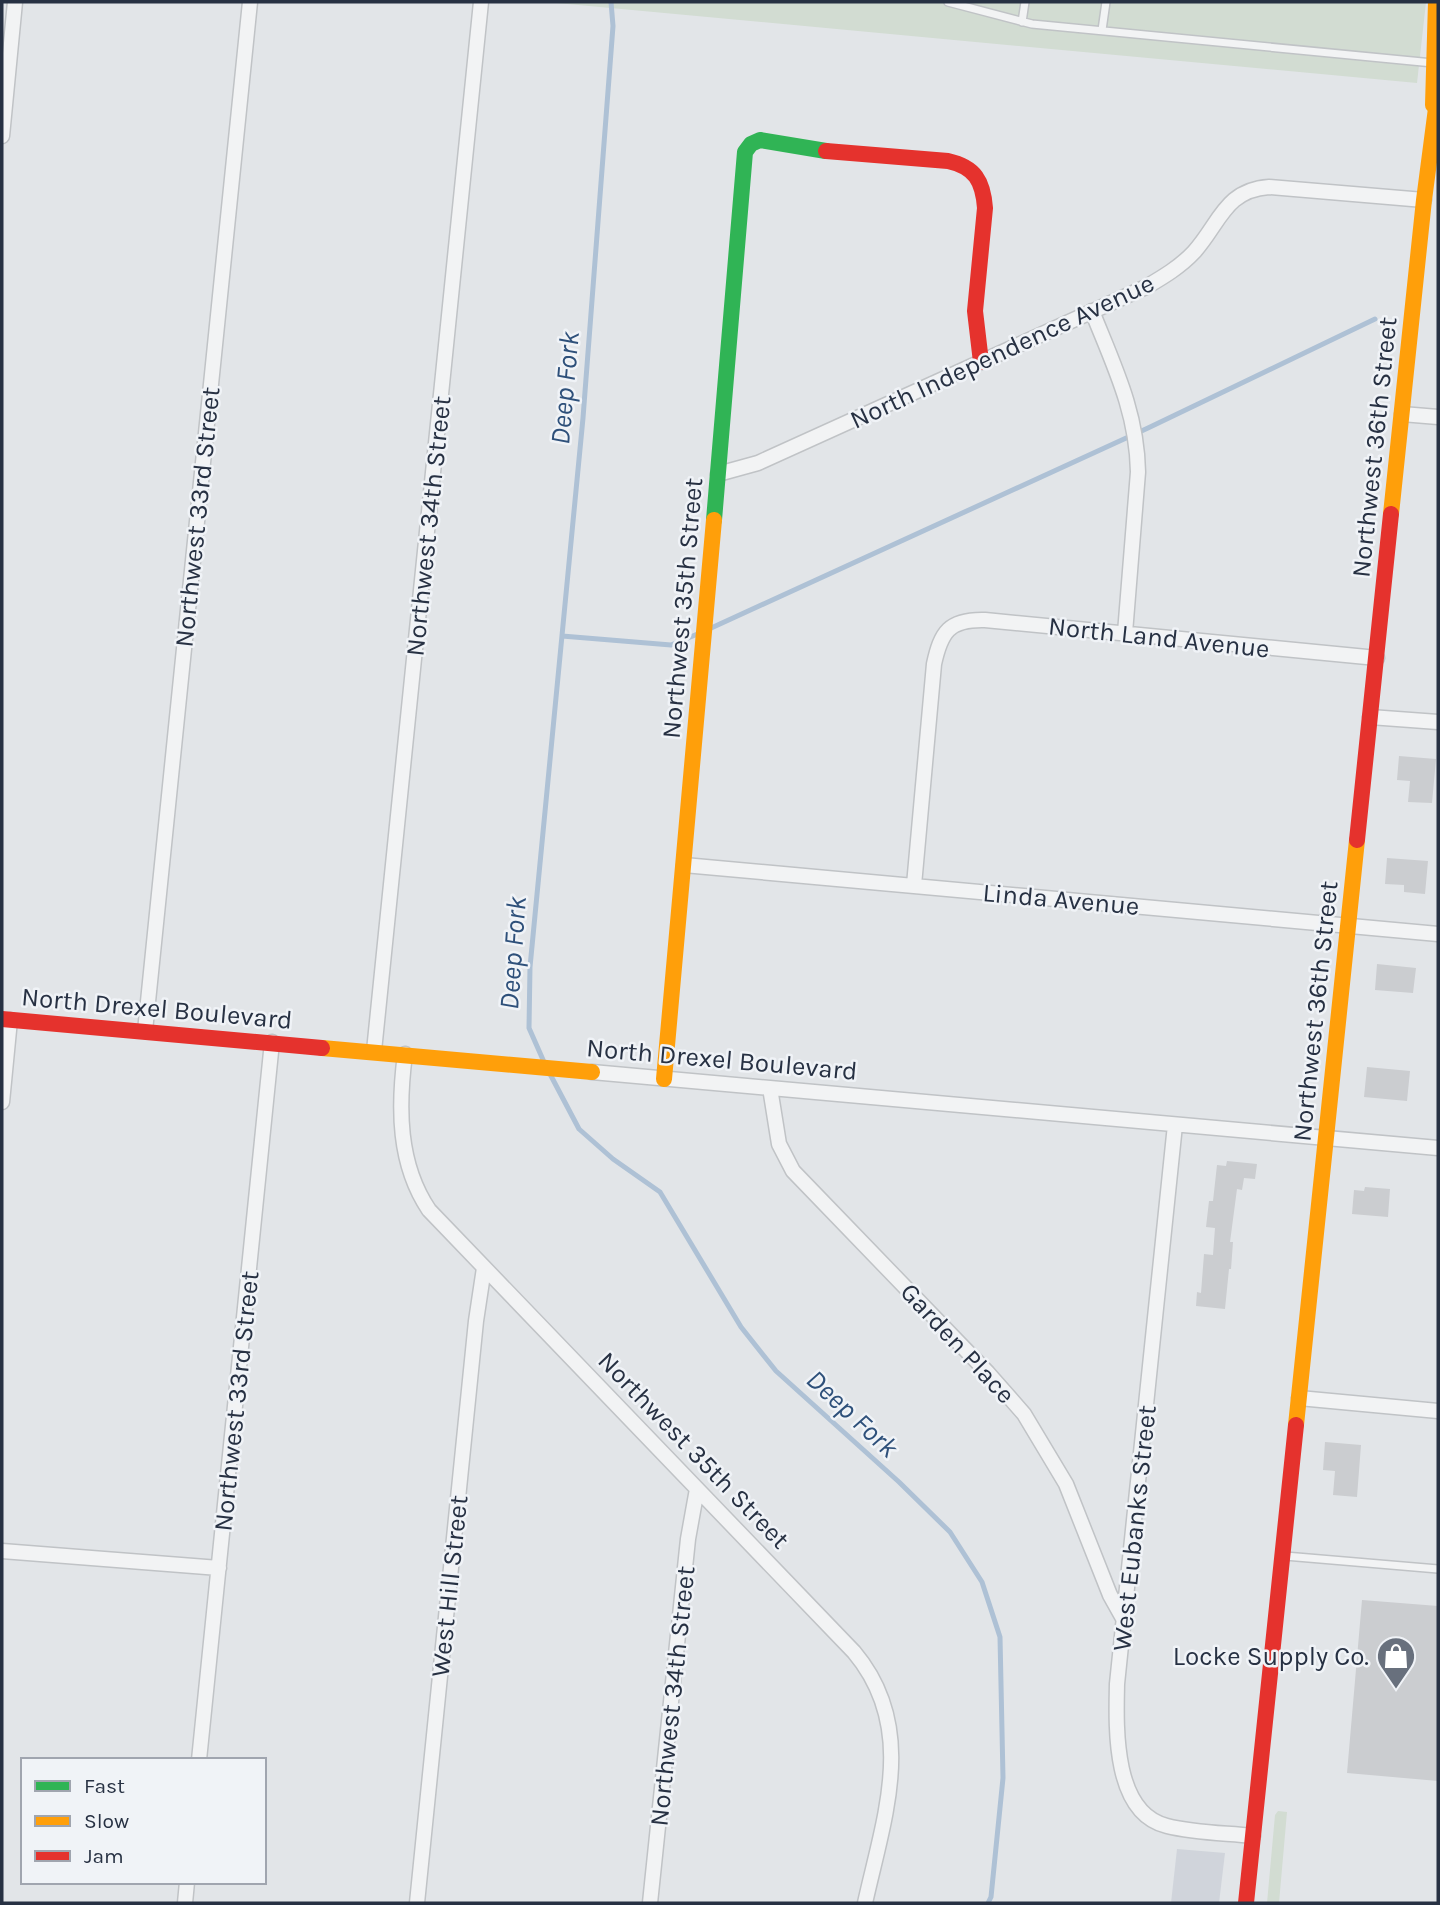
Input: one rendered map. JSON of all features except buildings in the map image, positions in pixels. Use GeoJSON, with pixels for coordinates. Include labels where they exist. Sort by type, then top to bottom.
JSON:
{"type":"FeatureCollection","features":[{"type":"Feature","properties":{"kind":"main road","name":"Northwest 36th Street"},"geometry":{"type":"LineString","coordinates":[[1433,124],[1436,2]]}},
{"type":"Feature","properties":{"kind":"main road","name":"Northwest 36th Street"},"geometry":{"type":"LineString","coordinates":[[1246,1903],[1424,200],[1438,93]]}},
{"type":"Feature","properties":{"kind":"main road","name":"Northwest 35th Street"},"geometry":{"type":"LineString","coordinates":[[664,1079],[744,179],[743,165],[744,156],[751,144],[761,140],[794,148],[939,161],[967,167],[974,172],[980,179],[984,192],[985,208],[975,311],[981,362]]}},
{"type":"Feature","properties":{"kind":"main road","name":"North Drexel Boulevard"},"geometry":{"type":"LineString","coordinates":[[6,1020],[592,1072]]}},
{"type":"Feature","properties":{"kind":"street"},"geometry":{"type":"LineString","coordinates":[[2,136],[15,2]]}},
{"type":"Feature","properties":{"kind":"street","name":"Northwest 33rd Street"},"geometry":{"type":"LineString","coordinates":[[145,1031],[250,2]]}},
{"type":"Feature","properties":{"kind":"street","name":"Northwest 34th Street"},"geometry":{"type":"LineString","coordinates":[[374,1051],[481,2]]}},
{"type":"Feature","properties":{"kind":"street","name":"North Independence Avenue"},"geometry":{"type":"LineString","coordinates":[[718,474],[758,463],[1146,287],[1171,272],[1194,252],[1228,206],[1248,190],[1269,187],[1424,200]]}},
{"type":"Feature","properties":{"kind":"street"},"geometry":{"type":"LineString","coordinates":[[1092,311],[1132,415],[1137,446],[1137,494],[1125,633]]}},
{"type":"Feature","properties":{"kind":"street"},"geometry":{"type":"LineString","coordinates":[[1402,414],[1438,417]]}},
{"type":"Feature","properties":{"kind":"street","name":"North Land Avenue"},"geometry":{"type":"LineString","coordinates":[[914,885],[934,664],[944,632],[961,622],[977,620],[1125,633],[1377,659]]}},
{"type":"Feature","properties":{"kind":"street"},"geometry":{"type":"LineString","coordinates":[[1370,717],[1438,722]]}},
{"type":"Feature","properties":{"kind":"street","name":"Linda Avenue"},"geometry":{"type":"LineString","coordinates":[[684,865],[1438,934]]}},
{"type":"Feature","properties":{"kind":"street"},"geometry":{"type":"LineString","coordinates":[[2,1102],[6,1020]]}},
{"type":"Feature","properties":{"kind":"street","name":"Northwest 33rd Street"},"geometry":{"type":"LineString","coordinates":[[199,1758],[272,1042]]}},
{"type":"Feature","properties":{"kind":"street","name":"Northwest 35th Street"},"geometry":{"type":"LineString","coordinates":[[405,1054],[402,1131],[405,1158],[416,1192],[429,1210],[866,1666],[882,1696],[889,1720],[892,1758],[885,1810],[865,1903]]}},
{"type":"Feature","properties":{"kind":"street","name":"North Drexel Boulevard"},"geometry":{"type":"LineString","coordinates":[[592,1072],[1438,1148]]}},
{"type":"Feature","properties":{"kind":"street","name":"Garden Place"},"geometry":{"type":"LineString","coordinates":[[770,1088],[779,1144],[793,1171],[1004,1390],[1037,1432],[1066,1484],[1110,1595],[1124,1619]]}},
{"type":"Feature","properties":{"kind":"street","name":"West Eubanks Street"},"geometry":{"type":"LineString","coordinates":[[1175,1125],[1117,1684],[1116,1717],[1125,1779],[1132,1798],[1150,1819],[1165,1826],[1253,1836]]}},
{"type":"Feature","properties":{"kind":"street","name":"West Hill Street"},"geometry":{"type":"LineString","coordinates":[[417,1903],[476,1321],[484,1268]]}},
{"type":"Feature","properties":{"kind":"street"},"geometry":{"type":"LineString","coordinates":[[1299,1398],[1438,1410]]}},
{"type":"Feature","properties":{"kind":"street","name":"Northwest 34th Street"},"geometry":{"type":"LineString","coordinates":[[650,1903],[688,1539],[697,1489]]}},
{"type":"Feature","properties":{"kind":"street"},"geometry":{"type":"LineString","coordinates":[[2,1550],[219,1568]]}},
{"type":"Feature","properties":{"kind":"street"},"geometry":{"type":"LineString","coordinates":[[185,1903],[187,1884]]}},
{"type":"Feature","properties":{"kind":"lane"},"geometry":{"type":"LineString","coordinates":[[948,2],[1021,22],[1434,63]]}},
{"type":"Feature","properties":{"kind":"lane"},"geometry":{"type":"LineString","coordinates":[[1021,22],[1025,2]]}},
{"type":"Feature","properties":{"kind":"lane"},"geometry":{"type":"LineString","coordinates":[[1102,30],[1106,2]]}},
{"type":"Feature","properties":{"kind":"lane"},"geometry":{"type":"LineString","coordinates":[[1283,1556],[1438,1569]]}},
{"type":"Feature","properties":{"kind":"shaded area"},"geometry":{"type":"Polygon","coordinates":[[[546,2],[1426,2],[1417,83],[546,2]]]}},
{"type":"Feature","properties":{"kind":"shaded area"},"geometry":{"type":"Polygon","coordinates":[[[1278,1811],[1287,1812],[1279,1903],[1267,1903],[1275,1815],[1278,1811]]]}},
{"type":"Feature","properties":{"kind":"shaded area"},"geometry":{"type":"Polygon","coordinates":[[[1177,1849],[1225,1853],[1219,1903],[1171,1903],[1177,1849]]]}},
{"type":"Feature","properties":{"kind":"waterway","name":"Deep Fork"},"geometry":{"type":"LineString","coordinates":[[544,1062],[529,1028],[530,967],[583,418],[613,26],[611,2]]}},
{"type":"Feature","properties":{"kind":"waterway"},"geometry":{"type":"LineString","coordinates":[[709,629],[1148,428],[1375,319]]}},
{"type":"Feature","properties":{"kind":"waterway"},"geometry":{"type":"LineString","coordinates":[[562,636],[671,645],[700,633]]}},
{"type":"Feature","properties":{"kind":"waterway","name":"Deep Fork"},"geometry":{"type":"LineString","coordinates":[[550,1074],[579,1129],[613,1159],[660,1192],[741,1327],[776,1371],[950,1532],[982,1582],[1000,1637],[1003,1778],[991,1897],[988,1903]]}},
{"type":"Feature","properties":{"kind":"traffic: fast"},"geometry":{"type":"LineString","coordinates":[[714,520],[745,152],[751,144],[760,140],[826,151]]}},
{"type":"Feature","properties":{"kind":"traffic: slow"},"geometry":{"type":"LineString","coordinates":[[1433,105],[1436,2]]}},
{"type":"Feature","properties":{"kind":"traffic: slow"},"geometry":{"type":"LineString","coordinates":[[1391,514],[1438,93]]}},
{"type":"Feature","properties":{"kind":"traffic: slow"},"geometry":{"type":"LineString","coordinates":[[664,1079],[714,520]]}},
{"type":"Feature","properties":{"kind":"traffic: slow"},"geometry":{"type":"LineString","coordinates":[[1296,1425],[1357,840]]}},
{"type":"Feature","properties":{"kind":"traffic: slow"},"geometry":{"type":"LineString","coordinates":[[322,1048],[592,1072]]}},
{"type":"Feature","properties":{"kind":"traffic: jam"},"geometry":{"type":"LineString","coordinates":[[826,151],[948,161],[965,167],[976,177],[980,183],[985,208],[975,311],[981,362]]}},
{"type":"Feature","properties":{"kind":"traffic: jam"},"geometry":{"type":"LineString","coordinates":[[1357,840],[1391,514]]}},
{"type":"Feature","properties":{"kind":"traffic: jam"},"geometry":{"type":"LineString","coordinates":[[2,1019],[322,1048]]}},
{"type":"Feature","properties":{"kind":"traffic: jam"},"geometry":{"type":"LineString","coordinates":[[1246,1903],[1296,1425]]}},
{"type":"Feature","properties":{"kind":"place","name":"Locke Supply Co."},"geometry":{"type":"Point","coordinates":[1396,1690]}}]}
